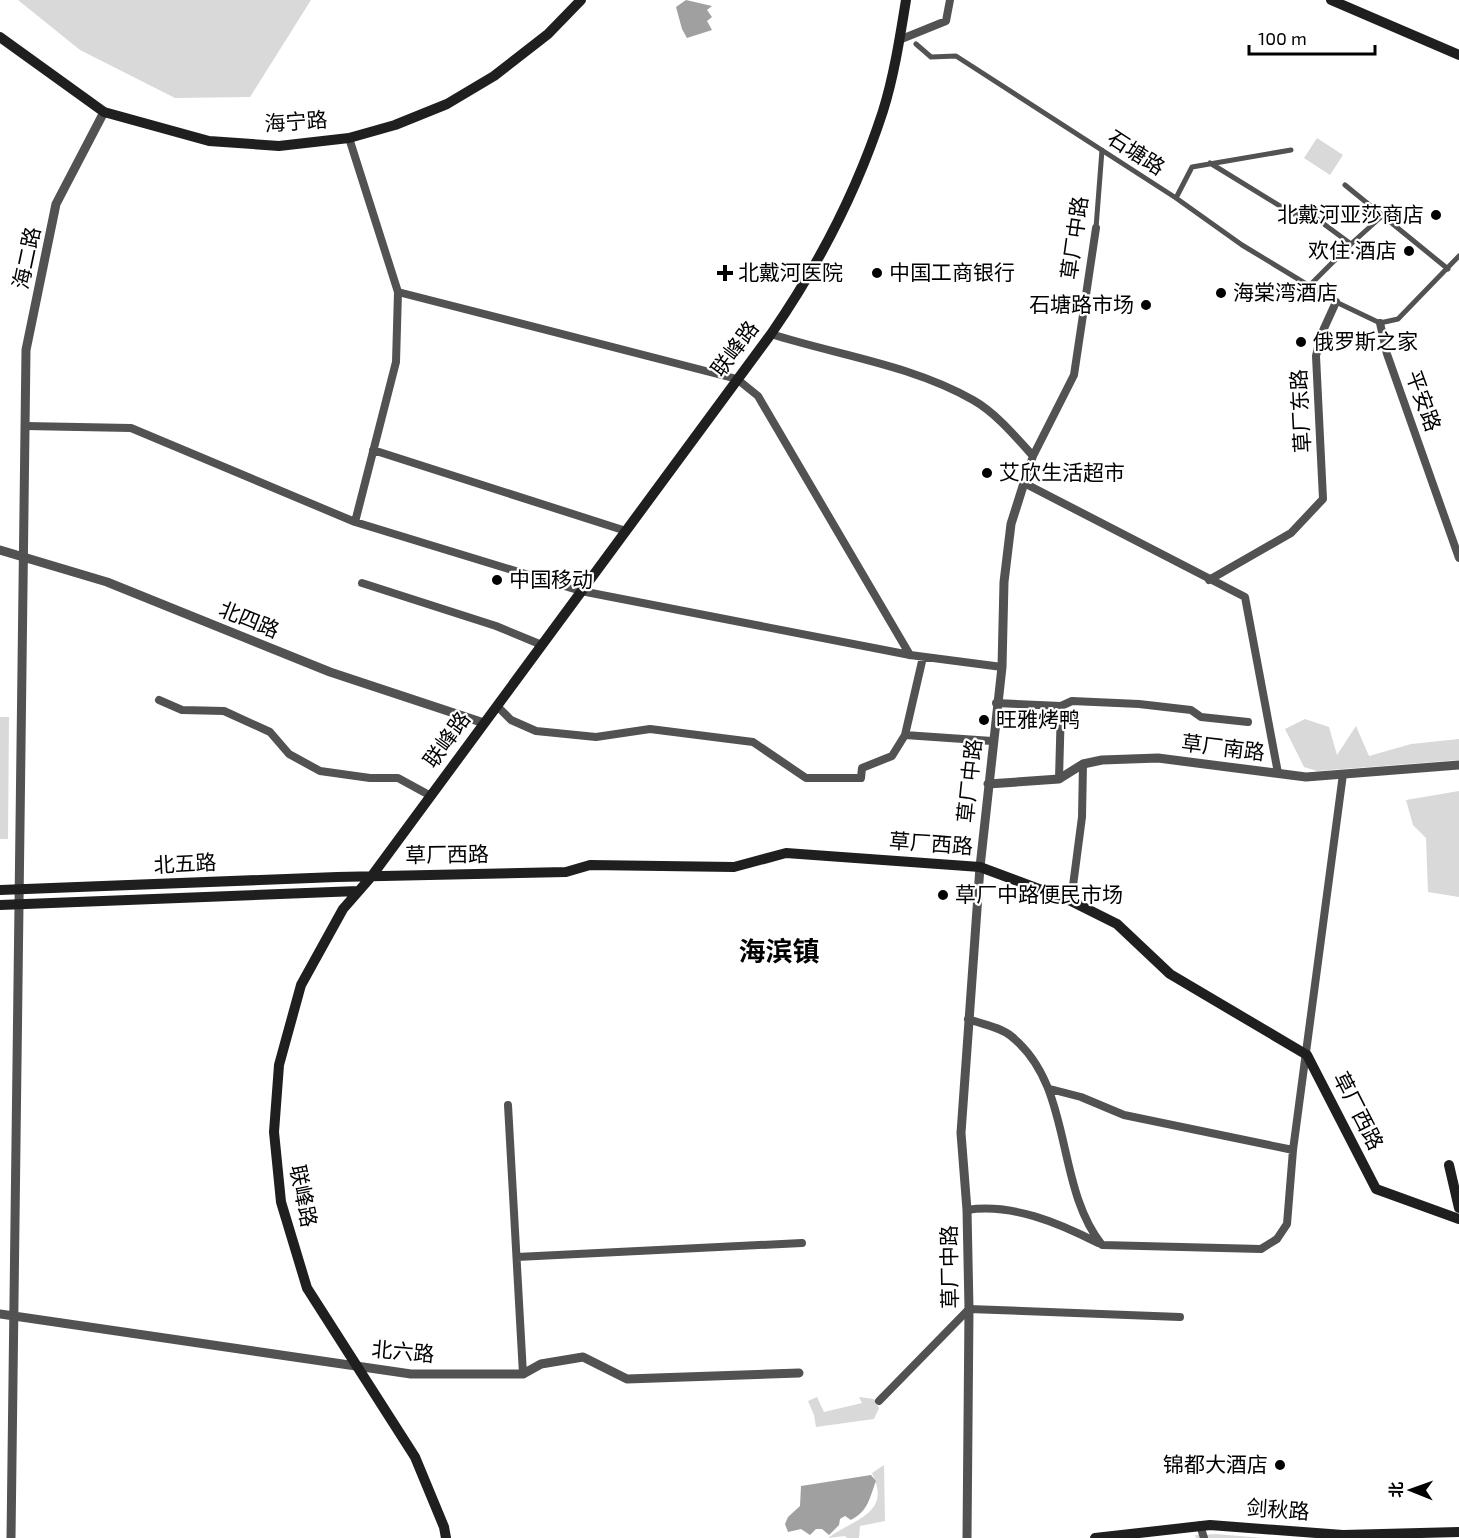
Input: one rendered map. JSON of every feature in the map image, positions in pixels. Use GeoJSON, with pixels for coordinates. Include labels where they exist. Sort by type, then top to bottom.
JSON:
{"type":"FeatureCollection","features":[{"type":"Feature","properties":{"kind":"main road","name":"海宁路"},"geometry":{"type":"LineString","coordinates":[[0,37],[104,112],[209,141],[279,146],[349,138],[395,125],[437,108],[484,82],[548,34],[581,0]]}},
{"type":"Feature","properties":{"kind":"main road","name":"联峰路"},"geometry":{"type":"LineString","coordinates":[[446,1538],[444,1527],[416,1457],[355,1366],[307,1288],[280,1202],[274,1132],[279,1065],[301,985],[343,909],[371,877],[431,796],[771,334],[810,276],[851,196],[883,110],[906,0]]}},
{"type":"Feature","properties":{"kind":"main road"},"geometry":{"type":"LineString","coordinates":[[1330,0],[1459,55]]}},
{"type":"Feature","properties":{"kind":"main road","name":"草厂西路"},"geometry":{"type":"LineString","coordinates":[[371,877],[566,872],[590,865],[734,867],[786,853],[980,867],[1071,901],[1117,924],[1170,974],[1307,1055],[1376,1189],[1459,1219]]}},
{"type":"Feature","properties":{"kind":"main road","name":"北五路"},"geometry":{"type":"LineString","coordinates":[[0,890],[371,877]]}},
{"type":"Feature","properties":{"kind":"main road","name":"北五路"},"geometry":{"type":"LineString","coordinates":[[0,906],[358,891]]}},
{"type":"Feature","properties":{"kind":"main road"},"geometry":{"type":"LineString","coordinates":[[1449,1165],[1459,1208]]}},
{"type":"Feature","properties":{"kind":"main road","name":"剑秋路"},"geometry":{"type":"LineString","coordinates":[[1095,1538],[1200,1526],[1343,1535],[1459,1532]]}},
{"type":"Feature","properties":{"kind":"street"},"geometry":{"type":"LineString","coordinates":[[899,40],[946,21],[950,0]]}},
{"type":"Feature","properties":{"kind":"street","name":"石塘路"},"geometry":{"type":"LineString","coordinates":[[916,44],[931,57],[956,56],[1336,303]]}},
{"type":"Feature","properties":{"kind":"street","name":"海二路"},"geometry":{"type":"LineString","coordinates":[[11,1538],[26,350],[56,204],[104,112]]}},
{"type":"Feature","properties":{"kind":"street"},"geometry":{"type":"LineString","coordinates":[[349,138],[399,292],[396,362],[355,522]]}},
{"type":"Feature","properties":{"kind":"street","name":"草厂中路"},"geometry":{"type":"LineString","coordinates":[[967,1538],[969,1309],[967,1210],[961,1133],[980,867],[996,703],[1002,667],[1004,582],[1010,535],[1033,456],[1074,375],[1096,228],[1102,150]]}},
{"type":"Feature","properties":{"kind":"street"},"geometry":{"type":"LineString","coordinates":[[1176,198],[1192,167],[1291,150]]}},
{"type":"Feature","properties":{"kind":"street"},"geometry":{"type":"LineString","coordinates":[[1210,163],[1293,214],[1313,216],[1351,244]]}},
{"type":"Feature","properties":{"kind":"street"},"geometry":{"type":"LineString","coordinates":[[1345,185],[1448,269]]}},
{"type":"Feature","properties":{"kind":"street"},"geometry":{"type":"LineString","coordinates":[[1309,286],[1382,216]]}},
{"type":"Feature","properties":{"kind":"street"},"geometry":{"type":"LineString","coordinates":[[1336,303],[1380,323],[1398,319],[1459,256]]}},
{"type":"Feature","properties":{"kind":"street"},"geometry":{"type":"LineString","coordinates":[[399,292],[737,379],[758,396],[910,655]]}},
{"type":"Feature","properties":{"kind":"street","name":"草厂东路"},"geometry":{"type":"LineString","coordinates":[[1209,580],[1291,533],[1323,499],[1316,356],[1321,335],[1336,303]]}},
{"type":"Feature","properties":{"kind":"street","name":"平安路"},"geometry":{"type":"LineString","coordinates":[[1380,323],[1386,354],[1459,558]]}},
{"type":"Feature","properties":{"kind":"street"},"geometry":{"type":"LineString","coordinates":[[771,334],[912,374],[973,400],[1008,428],[1033,456]]}},
{"type":"Feature","properties":{"kind":"street"},"geometry":{"type":"LineString","coordinates":[[25,426],[131,428],[355,522],[581,591],[910,655],[1002,667]]}},
{"type":"Feature","properties":{"kind":"street"},"geometry":{"type":"LineString","coordinates":[[372,450],[626,531]]}},
{"type":"Feature","properties":{"kind":"street"},"geometry":{"type":"LineString","coordinates":[[1024,483],[1245,597],[1278,773]]}},
{"type":"Feature","properties":{"kind":"street","name":"北四路"},"geometry":{"type":"LineString","coordinates":[[0,550],[107,582],[330,672],[484,723]]}},
{"type":"Feature","properties":{"kind":"street"},"geometry":{"type":"LineString","coordinates":[[362,583],[496,626],[542,645]]}},
{"type":"Feature","properties":{"kind":"street"},"geometry":{"type":"LineString","coordinates":[[497,706],[511,720],[536,731],[596,737],[650,729],[753,742],[807,778],[861,778],[862,768],[892,756],[905,735],[923,657]]}},
{"type":"Feature","properties":{"kind":"street"},"geometry":{"type":"LineString","coordinates":[[159,700],[182,710],[224,711],[270,732],[289,754],[320,771],[398,778],[431,796]]}},
{"type":"Feature","properties":{"kind":"street"},"geometry":{"type":"LineString","coordinates":[[996,703],[1061,706],[1072,701],[1139,704],[1191,710],[1201,717],[1248,722]]}},
{"type":"Feature","properties":{"kind":"street"},"geometry":{"type":"LineString","coordinates":[[1059,779],[1061,706]]}},
{"type":"Feature","properties":{"kind":"street"},"geometry":{"type":"LineString","coordinates":[[905,735],[992,741]]}},
{"type":"Feature","properties":{"kind":"street","name":"草厂南路"},"geometry":{"type":"LineString","coordinates":[[988,784],[1059,779],[1083,764],[1102,760],[1158,758],[1306,777],[1459,765]]}},
{"type":"Feature","properties":{"kind":"street"},"geometry":{"type":"LineString","coordinates":[[1071,901],[1083,817],[1083,764]]}},
{"type":"Feature","properties":{"kind":"street"},"geometry":{"type":"LineString","coordinates":[[967,1210],[989,1206],[1035,1216],[1102,1245],[1261,1249],[1277,1239],[1287,1224],[1293,1150],[1343,774]]}},
{"type":"Feature","properties":{"kind":"street"},"geometry":{"type":"LineString","coordinates":[[968,1019],[1010,1035],[1031,1058],[1050,1089],[1064,1153],[1089,1229],[1102,1245]]}},
{"type":"Feature","properties":{"kind":"street"},"geometry":{"type":"LineString","coordinates":[[1050,1089],[1081,1097],[1124,1115],[1293,1150]]}},
{"type":"Feature","properties":{"kind":"street"},"geometry":{"type":"LineString","coordinates":[[508,1106],[524,1374]]}},
{"type":"Feature","properties":{"kind":"street"},"geometry":{"type":"LineString","coordinates":[[517,1257],[802,1243]]}},
{"type":"Feature","properties":{"kind":"street"},"geometry":{"type":"LineString","coordinates":[[879,1401],[969,1309],[1180,1317]]}},
{"type":"Feature","properties":{"kind":"street","name":"北六路"},"geometry":{"type":"LineString","coordinates":[[0,1314],[411,1374],[524,1374],[541,1364],[583,1357],[627,1379],[799,1373]]}},
{"type":"Feature","properties":{"kind":"street"},"geometry":{"type":"LineString","coordinates":[[1200,1526],[1204,1538]]}},
{"type":"Feature","properties":{"kind":"shaded area"},"geometry":{"type":"Polygon","coordinates":[[[18,0],[311,0],[250,97],[175,98],[80,50],[18,0]]]}},
{"type":"Feature","properties":{"kind":"shaded area"},"geometry":{"type":"Polygon","coordinates":[[[686,0],[712,6],[707,10],[712,17],[707,21],[712,30],[687,38],[676,7],[686,0]]]}},
{"type":"Feature","properties":{"kind":"shaded area"},"geometry":{"type":"Polygon","coordinates":[[[1317,138],[1343,155],[1330,175],[1304,158],[1317,138]]]}},
{"type":"Feature","properties":{"kind":"shaded area"},"geometry":{"type":"Polygon","coordinates":[[[0,717],[9,717],[8,839],[0,839],[0,717]]]}},
{"type":"Feature","properties":{"kind":"shaded area"},"geometry":{"type":"Polygon","coordinates":[[[1305,719],[1329,727],[1337,755],[1356,726],[1369,756],[1411,744],[1459,739],[1459,760],[1317,771],[1304,767],[1285,729],[1305,719]]]}},
{"type":"Feature","properties":{"kind":"shaded area"},"geometry":{"type":"Polygon","coordinates":[[[1459,791],[1459,897],[1428,892],[1426,838],[1413,825],[1406,800],[1459,791]]]}},
{"type":"Feature","properties":{"kind":"shaded area"},"geometry":{"type":"Polygon","coordinates":[[[817,1397],[824,1412],[862,1403],[859,1397],[874,1399],[879,1408],[874,1419],[816,1427],[808,1401],[817,1397]]]}},
{"type":"Feature","properties":{"kind":"shaded area"},"geometry":{"type":"Polygon","coordinates":[[[884,1465],[885,1521],[860,1526],[859,1538],[845,1536],[828,1538],[868,1513],[874,1506],[877,1487],[872,1473],[884,1465]]]}},
{"type":"Feature","properties":{"kind":"shaded area"},"geometry":{"type":"Polygon","coordinates":[[[871,1475],[876,1481],[868,1504],[857,1516],[851,1520],[845,1516],[840,1519],[839,1525],[829,1535],[822,1529],[816,1529],[810,1535],[801,1529],[788,1532],[785,1524],[788,1517],[800,1506],[801,1486],[871,1475]]]}},
{"type":"Feature","properties":{"kind":"shaded area"},"geometry":{"type":"Polygon","coordinates":[[[1216,1534],[1263,1538],[1196,1538],[1195,1535],[1216,1534]]]}},
{"type":"Feature","properties":{"kind":"place","name":"北戴河亚莎商店"},"geometry":{"type":"Point","coordinates":[1436,215]}},
{"type":"Feature","properties":{"kind":"place","name":"欢住·酒店"},"geometry":{"type":"Point","coordinates":[1409,251]}},
{"type":"Feature","properties":{"kind":"place","name":"北戴河医院"},"geometry":{"type":"Point","coordinates":[725,273]}},
{"type":"Feature","properties":{"kind":"place","name":"中国工商银行"},"geometry":{"type":"Point","coordinates":[877,273]}},
{"type":"Feature","properties":{"kind":"place","name":"海棠湾酒店"},"geometry":{"type":"Point","coordinates":[1221,293]}},
{"type":"Feature","properties":{"kind":"place","name":"石塘路市场"},"geometry":{"type":"Point","coordinates":[1146,305]}},
{"type":"Feature","properties":{"kind":"place","name":"俄罗斯之家"},"geometry":{"type":"Point","coordinates":[1301,342]}},
{"type":"Feature","properties":{"kind":"place","name":"艾欣生活超市"},"geometry":{"type":"Point","coordinates":[987,473]}},
{"type":"Feature","properties":{"kind":"place","name":"中国移动"},"geometry":{"type":"Point","coordinates":[497,580]}},
{"type":"Feature","properties":{"kind":"place","name":"旺雅烤鸭"},"geometry":{"type":"Point","coordinates":[984,720]}},
{"type":"Feature","properties":{"kind":"place","name":"草厂中路便民市场"},"geometry":{"type":"Point","coordinates":[943,895]}},
{"type":"Feature","properties":{"kind":"place","name":"锦都大酒店"},"geometry":{"type":"Point","coordinates":[1280,1465]}},
{"type":"Feature","properties":{"kind":"district","name":"海滨镇"},"geometry":{"type":"Point","coordinates":[779,952]}}]}
